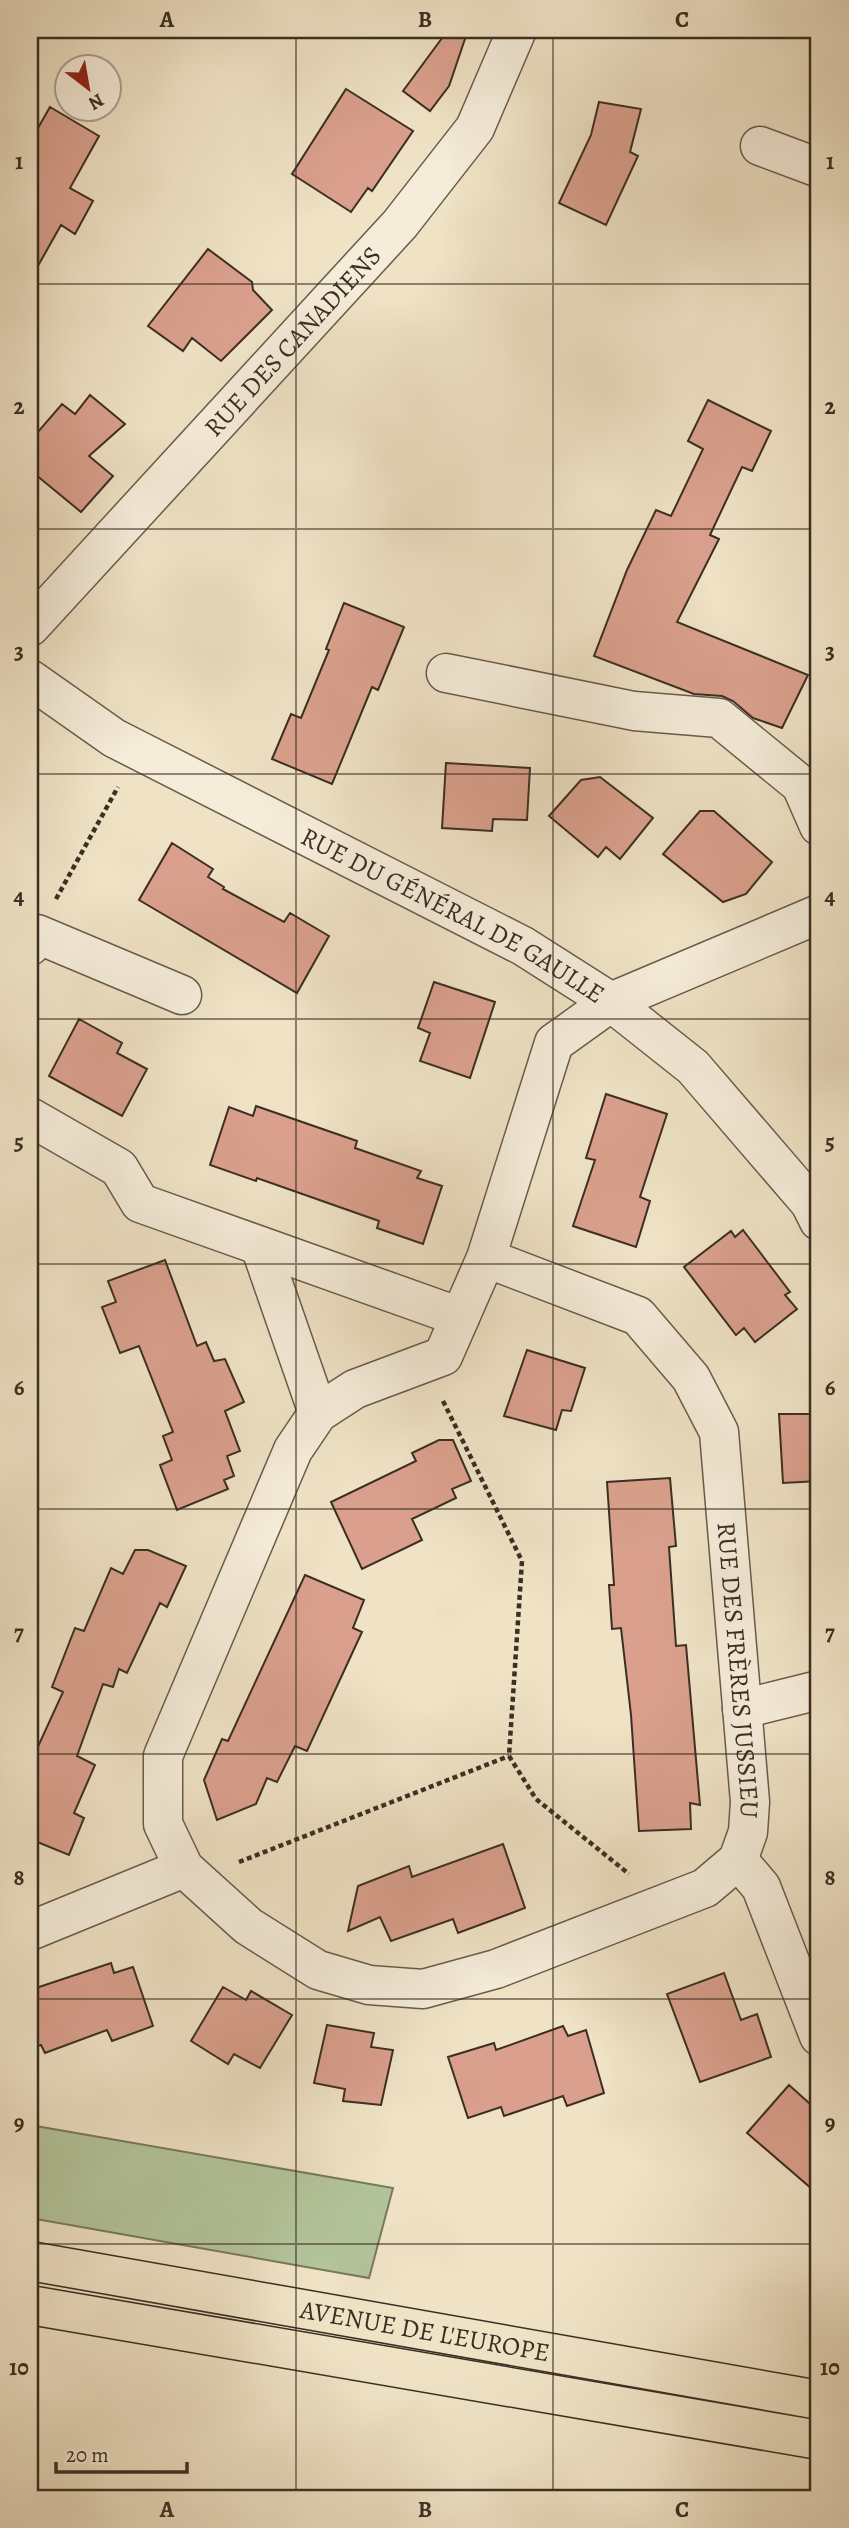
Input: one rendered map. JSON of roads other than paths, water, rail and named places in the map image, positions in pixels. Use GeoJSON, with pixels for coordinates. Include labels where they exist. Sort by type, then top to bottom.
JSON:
{"type":"FeatureCollection","features":[{"type":"Feature","properties":{"kind":"main road","name":"AVENUE DE L'EUROPE"},"geometry":{"type":"LineString","coordinates":[[30,2261],[819,2400]]}},
{"type":"Feature","properties":{"kind":"main road","name":"AVENUE DE L'EUROPE"},"geometry":{"type":"LineString","coordinates":[[30,2305],[819,2440]]}},
{"type":"Feature","properties":{"kind":"street","name":"RUE DES CANADIENS"},"geometry":{"type":"LineString","coordinates":[[30,627],[400,223],[475,128],[517,30]]}},
{"type":"Feature","properties":{"kind":"street"},"geometry":{"type":"LineString","coordinates":[[760,146],[819,168]]}},
{"type":"Feature","properties":{"kind":"street"},"geometry":{"type":"LineString","coordinates":[[446,673],[635,711],[719,718],[801,785],[819,826]]}},
{"type":"Feature","properties":{"kind":"street","name":"RUE DU GÉNÉRAL DE GAULLE"},"geometry":{"type":"LineString","coordinates":[[30,679],[114,738],[523,946],[611,1002],[693,1067],[810,1203],[819,1221]]}},
{"type":"Feature","properties":{"kind":"street"},"geometry":{"type":"LineString","coordinates":[[819,914],[611,1002],[554,1043],[486,1258],[443,1356],[355,1389],[318,1413],[293,1450],[163,1756],[163,1824],[190,1873],[247,1926],[318,1970],[369,1985],[423,1989],[496,1969],[705,1888],[738,1860],[761,1887],[819,2036]]}},
{"type":"Feature","properties":{"kind":"street"},"geometry":{"type":"LineString","coordinates":[[34,940],[182,995]]}},
{"type":"Feature","properties":{"kind":"street"},"geometry":{"type":"LineString","coordinates":[[30,1117],[119,1168],[140,1203],[460,1317]]}},
{"type":"Feature","properties":{"kind":"street"},"geometry":{"type":"LineString","coordinates":[[260,1246],[318,1413]]}},
{"type":"Feature","properties":{"kind":"street","name":"RUE DES FRÈRES JUSSIEU"},"geometry":{"type":"LineString","coordinates":[[486,1258],[638,1316],[691,1378],[719,1432],[750,1802],[748,1832],[738,1860]]}},
{"type":"Feature","properties":{"kind":"street"},"geometry":{"type":"LineString","coordinates":[[742,1709],[819,1690]]}},
{"type":"Feature","properties":{"kind":"street"},"geometry":{"type":"LineString","coordinates":[[30,1931],[190,1873]]}}]}
